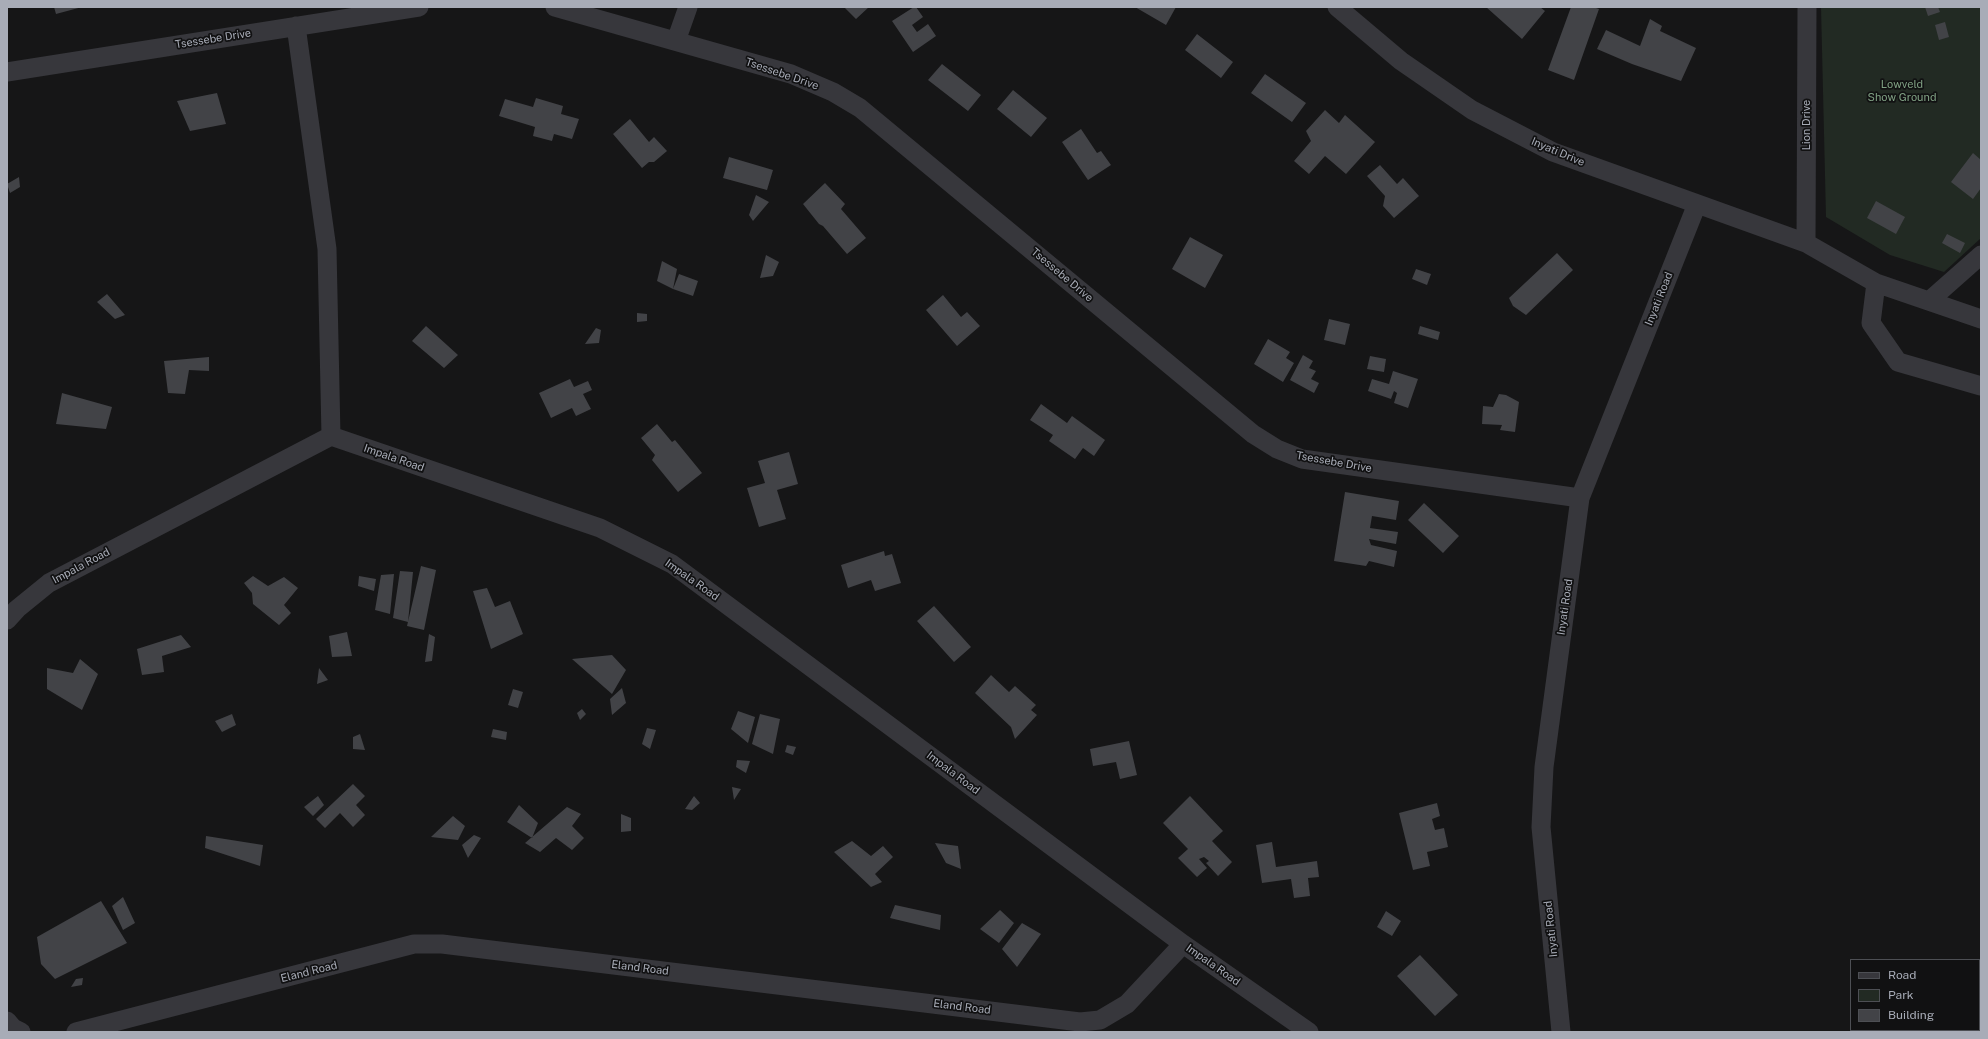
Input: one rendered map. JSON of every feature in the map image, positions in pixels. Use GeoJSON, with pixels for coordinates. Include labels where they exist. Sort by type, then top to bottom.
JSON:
{"type":"FeatureCollection","features":[{"type":"Feature","properties":{"kind":"street","name":"Tsessebe Drive"},"geometry":{"type":"LineString","coordinates":[[7,72],[419,7]]}},
{"type":"Feature","properties":{"kind":"street","name":"Tsessebe Drive"},"geometry":{"type":"LineString","coordinates":[[555,7],[791,74],[833,92],[860,108],[1253,434],[1277,449],[1302,459],[1580,498]]}},
{"type":"Feature","properties":{"kind":"street"},"geometry":{"type":"LineString","coordinates":[[676,41],[688,7]]}},
{"type":"Feature","properties":{"kind":"street","name":"Inyati Drive"},"geometry":{"type":"LineString","coordinates":[[1337,7],[1401,61],[1472,110],[1553,152],[1806,242],[1876,283],[1981,319]]}},
{"type":"Feature","properties":{"kind":"street","name":"Lion Drive"},"geometry":{"type":"LineString","coordinates":[[1806,242],[1807,7]]}},
{"type":"Feature","properties":{"kind":"street"},"geometry":{"type":"LineString","coordinates":[[296,26],[327,249],[331,436]]}},
{"type":"Feature","properties":{"kind":"street","name":"Inyati Road"},"geometry":{"type":"LineString","coordinates":[[1561,1032],[1541,827],[1544,767],[1580,498],[1697,204]]}},
{"type":"Feature","properties":{"kind":"street"},"geometry":{"type":"LineString","coordinates":[[1929,302],[1981,255]]}},
{"type":"Feature","properties":{"kind":"street"},"geometry":{"type":"LineString","coordinates":[[1876,283],[1871,323],[1898,362],[1981,386]]}},
{"type":"Feature","properties":{"kind":"street","name":"Impala Road"},"geometry":{"type":"LineString","coordinates":[[7,620],[17,609],[49,583],[331,436],[600,528],[672,564],[1183,944],[1309,1032]]}},
{"type":"Feature","properties":{"kind":"street","name":"Eland Road"},"geometry":{"type":"LineString","coordinates":[[76,1032],[407,946],[421,944],[442,944],[1080,1022],[1100,1020],[1127,1004],[1183,944]]}},
{"type":"Feature","properties":{"kind":"street"},"geometry":{"type":"LineString","coordinates":[[7,1021],[13,1028],[21,1032]]}},
{"type":"Feature","properties":{"kind":"green space","name":"Lowveld Show Ground"},"geometry":{"type":"Polygon","coordinates":[[[1821,7],[1981,7],[1981,238],[1944,272],[1890,255],[1826,217],[1821,7]]]}},
{"type":"Feature","properties":{"kind":"building"},"geometry":{"type":"Polygon","coordinates":[[[54,7],[82,7],[56,14],[54,7]]]}},
{"type":"Feature","properties":{"kind":"building"},"geometry":{"type":"Polygon","coordinates":[[[844,7],[869,7],[856,19],[844,7]]]}},
{"type":"Feature","properties":{"kind":"building"},"geometry":{"type":"Polygon","coordinates":[[[916,7],[923,17],[912,25],[917,32],[928,24],[936,36],[913,52],[892,21],[916,7]]]}},
{"type":"Feature","properties":{"kind":"building"},"geometry":{"type":"Polygon","coordinates":[[[1135,7],[1176,7],[1166,25],[1135,7]]]}},
{"type":"Feature","properties":{"kind":"building"},"geometry":{"type":"Polygon","coordinates":[[[1486,7],[1540,7],[1545,11],[1522,39],[1486,7]]]}},
{"type":"Feature","properties":{"kind":"building"},"geometry":{"type":"Polygon","coordinates":[[[1571,7],[1593,7],[1599,9],[1574,80],[1548,70],[1571,7]]]}},
{"type":"Feature","properties":{"kind":"building"},"geometry":{"type":"Polygon","coordinates":[[[1925,7],[1938,7],[1940,12],[1928,16],[1925,7]]]}},
{"type":"Feature","properties":{"kind":"building"},"geometry":{"type":"Polygon","coordinates":[[[1650,19],[1662,26],[1660,31],[1696,48],[1681,81],[1632,64],[1597,49],[1606,30],[1640,46],[1650,19]]]}},
{"type":"Feature","properties":{"kind":"building"},"geometry":{"type":"Polygon","coordinates":[[[1945,22],[1949,37],[1939,40],[1935,25],[1945,22]]]}},
{"type":"Feature","properties":{"kind":"building"},"geometry":{"type":"Polygon","coordinates":[[[1197,34],[1233,62],[1221,78],[1185,50],[1197,34]]]}},
{"type":"Feature","properties":{"kind":"building"},"geometry":{"type":"Polygon","coordinates":[[[942,64],[981,95],[968,111],[928,80],[942,64]]]}},
{"type":"Feature","properties":{"kind":"building"},"geometry":{"type":"Polygon","coordinates":[[[1265,74],[1306,103],[1292,122],[1251,93],[1265,74]]]}},
{"type":"Feature","properties":{"kind":"building"},"geometry":{"type":"Polygon","coordinates":[[[1013,90],[1047,118],[1031,137],[997,109],[1013,90]]]}},
{"type":"Feature","properties":{"kind":"building"},"geometry":{"type":"Polygon","coordinates":[[[217,93],[226,124],[190,131],[177,101],[217,93]]]}},
{"type":"Feature","properties":{"kind":"building"},"geometry":{"type":"Polygon","coordinates":[[[536,98],[563,106],[561,114],[579,119],[572,139],[554,134],[552,141],[533,136],[535,127],[499,116],[505,99],[533,107],[536,98]]]}},
{"type":"Feature","properties":{"kind":"building"},"geometry":{"type":"Polygon","coordinates":[[[1325,110],[1339,123],[1345,115],[1375,142],[1346,174],[1325,156],[1309,174],[1294,161],[1311,141],[1306,131],[1325,110]]]}},
{"type":"Feature","properties":{"kind":"building"},"geometry":{"type":"Polygon","coordinates":[[[630,119],[649,142],[654,137],[667,151],[654,162],[649,162],[642,168],[613,134],[630,119]]]}},
{"type":"Feature","properties":{"kind":"building"},"geometry":{"type":"Polygon","coordinates":[[[1081,129],[1097,153],[1101,151],[1111,165],[1088,180],[1062,142],[1081,129]]]}},
{"type":"Feature","properties":{"kind":"building"},"geometry":{"type":"Polygon","coordinates":[[[1973,153],[1981,160],[1981,188],[1973,199],[1951,182],[1973,153]]]}},
{"type":"Feature","properties":{"kind":"building"},"geometry":{"type":"Polygon","coordinates":[[[729,157],[773,170],[767,190],[723,178],[729,157]]]}},
{"type":"Feature","properties":{"kind":"building"},"geometry":{"type":"Polygon","coordinates":[[[1380,165],[1397,184],[1403,178],[1419,196],[1394,218],[1383,206],[1385,196],[1367,176],[1380,165]]]}},
{"type":"Feature","properties":{"kind":"building"},"geometry":{"type":"Polygon","coordinates":[[[19,177],[20,187],[10,193],[7,184],[19,177]]]}},
{"type":"Feature","properties":{"kind":"building"},"geometry":{"type":"Polygon","coordinates":[[[825,183],[845,204],[841,209],[866,238],[847,254],[823,226],[819,224],[803,204],[825,183]]]}},
{"type":"Feature","properties":{"kind":"building"},"geometry":{"type":"Polygon","coordinates":[[[756,195],[769,202],[753,221],[749,215],[756,195]]]}},
{"type":"Feature","properties":{"kind":"building"},"geometry":{"type":"Polygon","coordinates":[[[1876,201],[1905,217],[1896,234],[1867,218],[1876,201]]]}},
{"type":"Feature","properties":{"kind":"building"},"geometry":{"type":"Polygon","coordinates":[[[1947,234],[1965,243],[1960,253],[1942,243],[1947,234]]]}},
{"type":"Feature","properties":{"kind":"building"},"geometry":{"type":"Polygon","coordinates":[[[1190,237],[1223,255],[1205,288],[1172,269],[1190,237]]]}},
{"type":"Feature","properties":{"kind":"building"},"geometry":{"type":"Polygon","coordinates":[[[1557,253],[1573,270],[1526,315],[1513,306],[1509,298],[1557,253]]]}},
{"type":"Feature","properties":{"kind":"building"},"geometry":{"type":"Polygon","coordinates":[[[766,255],[779,262],[773,276],[760,278],[766,255]]]}},
{"type":"Feature","properties":{"kind":"building"},"geometry":{"type":"Polygon","coordinates":[[[662,261],[677,269],[673,289],[657,281],[662,261]]]}},
{"type":"Feature","properties":{"kind":"building"},"geometry":{"type":"Polygon","coordinates":[[[1416,269],[1431,274],[1427,285],[1412,279],[1416,269]]]}},
{"type":"Feature","properties":{"kind":"building"},"geometry":{"type":"Polygon","coordinates":[[[679,274],[698,281],[693,296],[673,289],[679,274]]]}},
{"type":"Feature","properties":{"kind":"building"},"geometry":{"type":"Polygon","coordinates":[[[107,294],[125,315],[115,319],[97,302],[107,294]]]}},
{"type":"Feature","properties":{"kind":"building"},"geometry":{"type":"Polygon","coordinates":[[[943,295],[961,317],[967,312],[980,326],[957,346],[926,310],[943,295]]]}},
{"type":"Feature","properties":{"kind":"building"},"geometry":{"type":"Polygon","coordinates":[[[637,313],[647,314],[647,321],[637,322],[637,313]]]}},
{"type":"Feature","properties":{"kind":"building"},"geometry":{"type":"Polygon","coordinates":[[[1329,319],[1350,324],[1345,345],[1324,340],[1329,319]]]}},
{"type":"Feature","properties":{"kind":"building"},"geometry":{"type":"Polygon","coordinates":[[[426,326],[458,355],[444,368],[412,341],[426,326]]]}},
{"type":"Feature","properties":{"kind":"building"},"geometry":{"type":"Polygon","coordinates":[[[1420,326],[1440,332],[1438,340],[1418,334],[1420,326]]]}},
{"type":"Feature","properties":{"kind":"building"},"geometry":{"type":"Polygon","coordinates":[[[596,328],[601,330],[599,343],[585,344],[596,328]]]}},
{"type":"Feature","properties":{"kind":"building"},"geometry":{"type":"Polygon","coordinates":[[[1268,339],[1290,352],[1286,358],[1294,363],[1283,382],[1254,364],[1268,339]]]}},
{"type":"Feature","properties":{"kind":"building"},"geometry":{"type":"Polygon","coordinates":[[[1303,355],[1313,361],[1309,368],[1316,371],[1311,379],[1319,383],[1314,393],[1290,380],[1303,355]]]}},
{"type":"Feature","properties":{"kind":"building"},"geometry":{"type":"Polygon","coordinates":[[[1370,356],[1386,359],[1384,372],[1367,369],[1370,356]]]}},
{"type":"Feature","properties":{"kind":"building"},"geometry":{"type":"Polygon","coordinates":[[[209,357],[209,371],[189,370],[185,394],[168,393],[164,361],[209,357]]]}},
{"type":"Feature","properties":{"kind":"building"},"geometry":{"type":"Polygon","coordinates":[[[1393,371],[1418,379],[1408,408],[1394,403],[1397,393],[1394,391],[1391,399],[1368,391],[1372,379],[1389,384],[1393,371]]]}},
{"type":"Feature","properties":{"kind":"building"},"geometry":{"type":"Polygon","coordinates":[[[570,379],[574,387],[588,381],[592,390],[583,394],[591,409],[576,416],[572,408],[551,418],[539,393],[570,379]]]}},
{"type":"Feature","properties":{"kind":"building"},"geometry":{"type":"Polygon","coordinates":[[[62,393],[112,407],[106,429],[56,424],[62,393]]]}},
{"type":"Feature","properties":{"kind":"building"},"geometry":{"type":"Polygon","coordinates":[[[1499,394],[1506,395],[1519,402],[1515,432],[1500,430],[1502,425],[1482,424],[1483,406],[1493,407],[1499,394]]]}},
{"type":"Feature","properties":{"kind":"building"},"geometry":{"type":"Polygon","coordinates":[[[1041,404],[1067,423],[1072,416],[1105,440],[1094,456],[1083,448],[1075,459],[1049,441],[1053,435],[1030,420],[1041,404]]]}},
{"type":"Feature","properties":{"kind":"building"},"geometry":{"type":"Polygon","coordinates":[[[657,424],[672,442],[675,440],[702,473],[678,492],[652,460],[655,455],[641,438],[657,424]]]}},
{"type":"Feature","properties":{"kind":"building"},"geometry":{"type":"Polygon","coordinates":[[[789,452],[798,484],[777,490],[786,519],[759,527],[747,488],[765,483],[758,461],[789,452]]]}},
{"type":"Feature","properties":{"kind":"building"},"geometry":{"type":"Polygon","coordinates":[[[1345,492],[1399,501],[1396,520],[1372,516],[1370,528],[1398,532],[1396,544],[1369,539],[1371,545],[1397,551],[1394,567],[1369,561],[1366,566],[1334,561],[1345,492]]]}},
{"type":"Feature","properties":{"kind":"building"},"geometry":{"type":"Polygon","coordinates":[[[1424,503],[1459,536],[1443,553],[1408,520],[1424,503]]]}},
{"type":"Feature","properties":{"kind":"building"},"geometry":{"type":"Polygon","coordinates":[[[884,551],[885,556],[892,554],[901,583],[875,591],[871,580],[848,588],[841,565],[884,551]]]}},
{"type":"Feature","properties":{"kind":"building"},"geometry":{"type":"Polygon","coordinates":[[[421,566],[436,570],[424,630],[407,626],[421,566]]]}},
{"type":"Feature","properties":{"kind":"building"},"geometry":{"type":"Polygon","coordinates":[[[400,571],[413,572],[408,622],[393,618],[400,571]]]}},
{"type":"Feature","properties":{"kind":"building"},"geometry":{"type":"Polygon","coordinates":[[[394,574],[390,614],[375,610],[381,575],[394,574]]]}},
{"type":"Feature","properties":{"kind":"building"},"geometry":{"type":"Polygon","coordinates":[[[253,576],[268,586],[284,577],[298,588],[284,605],[291,613],[279,625],[253,604],[252,593],[244,583],[253,576]]]}},
{"type":"Feature","properties":{"kind":"building"},"geometry":{"type":"Polygon","coordinates":[[[359,576],[376,579],[374,591],[358,586],[359,576]]]}},
{"type":"Feature","properties":{"kind":"building"},"geometry":{"type":"Polygon","coordinates":[[[487,588],[495,607],[510,601],[523,634],[491,649],[473,591],[487,588]]]}},
{"type":"Feature","properties":{"kind":"building"},"geometry":{"type":"Polygon","coordinates":[[[934,606],[971,647],[954,662],[917,621],[934,606]]]}},
{"type":"Feature","properties":{"kind":"building"},"geometry":{"type":"Polygon","coordinates":[[[347,632],[352,656],[332,657],[329,636],[347,632]]]}},
{"type":"Feature","properties":{"kind":"building"},"geometry":{"type":"Polygon","coordinates":[[[429,634],[435,637],[432,661],[425,662],[429,634]]]}},
{"type":"Feature","properties":{"kind":"building"},"geometry":{"type":"Polygon","coordinates":[[[181,635],[191,647],[162,656],[164,672],[142,675],[137,649],[181,635]]]}},
{"type":"Feature","properties":{"kind":"building"},"geometry":{"type":"Polygon","coordinates":[[[612,655],[626,670],[612,694],[572,659],[612,655]]]}},
{"type":"Feature","properties":{"kind":"building"},"geometry":{"type":"Polygon","coordinates":[[[80,659],[98,674],[82,710],[47,689],[47,668],[73,673],[80,659]]]}},
{"type":"Feature","properties":{"kind":"building"},"geometry":{"type":"Polygon","coordinates":[[[319,668],[328,680],[317,684],[319,668]]]}},
{"type":"Feature","properties":{"kind":"building"},"geometry":{"type":"Polygon","coordinates":[[[991,675],[1009,692],[1015,686],[1036,705],[1031,710],[1037,715],[1015,739],[1011,727],[975,693],[991,675]]]}},
{"type":"Feature","properties":{"kind":"building"},"geometry":{"type":"Polygon","coordinates":[[[622,688],[626,703],[612,715],[610,699],[622,688]]]}},
{"type":"Feature","properties":{"kind":"building"},"geometry":{"type":"Polygon","coordinates":[[[513,689],[523,692],[518,708],[508,705],[513,689]]]}},
{"type":"Feature","properties":{"kind":"building"},"geometry":{"type":"Polygon","coordinates":[[[582,709],[586,714],[580,720],[577,713],[582,709]]]}},
{"type":"Feature","properties":{"kind":"building"},"geometry":{"type":"Polygon","coordinates":[[[738,711],[755,717],[748,743],[731,729],[738,711]]]}},
{"type":"Feature","properties":{"kind":"building"},"geometry":{"type":"Polygon","coordinates":[[[232,714],[236,725],[222,732],[215,721],[232,714]]]}},
{"type":"Feature","properties":{"kind":"building"},"geometry":{"type":"Polygon","coordinates":[[[760,714],[780,719],[773,754],[752,744],[760,714]]]}},
{"type":"Feature","properties":{"kind":"building"},"geometry":{"type":"Polygon","coordinates":[[[647,728],[656,730],[650,749],[642,744],[647,728]]]}},
{"type":"Feature","properties":{"kind":"building"},"geometry":{"type":"Polygon","coordinates":[[[493,729],[507,732],[506,740],[491,737],[493,729]]]}},
{"type":"Feature","properties":{"kind":"building"},"geometry":{"type":"Polygon","coordinates":[[[360,734],[365,750],[353,749],[353,737],[360,734]]]}},
{"type":"Feature","properties":{"kind":"building"},"geometry":{"type":"Polygon","coordinates":[[[1129,741],[1137,775],[1120,779],[1116,762],[1093,766],[1090,749],[1129,741]]]}},
{"type":"Feature","properties":{"kind":"building"},"geometry":{"type":"Polygon","coordinates":[[[787,745],[796,747],[793,755],[785,752],[787,745]]]}},
{"type":"Feature","properties":{"kind":"building"},"geometry":{"type":"Polygon","coordinates":[[[737,760],[750,761],[746,773],[736,767],[737,760]]]}},
{"type":"Feature","properties":{"kind":"building"},"geometry":{"type":"Polygon","coordinates":[[[353,784],[365,796],[356,805],[365,815],[353,827],[340,813],[325,828],[316,819],[353,784]]]}},
{"type":"Feature","properties":{"kind":"building"},"geometry":{"type":"Polygon","coordinates":[[[732,787],[741,789],[734,800],[732,787]]]}},
{"type":"Feature","properties":{"kind":"building"},"geometry":{"type":"Polygon","coordinates":[[[318,796],[324,805],[313,816],[304,807],[318,796]]]}},
{"type":"Feature","properties":{"kind":"building"},"geometry":{"type":"Polygon","coordinates":[[[694,796],[700,803],[692,810],[685,809],[694,796]]]}},
{"type":"Feature","properties":{"kind":"building"},"geometry":{"type":"Polygon","coordinates":[[[1190,796],[1223,831],[1212,841],[1232,862],[1218,876],[1206,863],[1209,861],[1204,857],[1199,859],[1207,868],[1197,877],[1178,858],[1188,849],[1163,823],[1190,796]]]}},
{"type":"Feature","properties":{"kind":"building"},"geometry":{"type":"Polygon","coordinates":[[[1437,803],[1440,816],[1432,819],[1435,830],[1444,828],[1448,847],[1427,852],[1430,866],[1413,870],[1399,813],[1437,803]]]}},
{"type":"Feature","properties":{"kind":"building"},"geometry":{"type":"Polygon","coordinates":[[[519,805],[538,823],[532,838],[507,822],[519,805]]]}},
{"type":"Feature","properties":{"kind":"building"},"geometry":{"type":"Polygon","coordinates":[[[567,807],[581,814],[572,826],[584,838],[572,850],[556,838],[540,852],[525,843],[567,807]]]}},
{"type":"Feature","properties":{"kind":"building"},"geometry":{"type":"Polygon","coordinates":[[[621,814],[631,818],[631,831],[621,832],[621,814]]]}},
{"type":"Feature","properties":{"kind":"building"},"geometry":{"type":"Polygon","coordinates":[[[453,816],[465,826],[458,840],[431,837],[453,816]]]}},
{"type":"Feature","properties":{"kind":"building"},"geometry":{"type":"Polygon","coordinates":[[[474,835],[481,838],[468,858],[462,845],[474,835]]]}},
{"type":"Feature","properties":{"kind":"building"},"geometry":{"type":"Polygon","coordinates":[[[206,836],[263,845],[260,866],[205,848],[206,836]]]}},
{"type":"Feature","properties":{"kind":"building"},"geometry":{"type":"Polygon","coordinates":[[[852,841],[871,856],[883,846],[893,857],[875,874],[882,882],[871,887],[834,852],[852,841]]]}},
{"type":"Feature","properties":{"kind":"building"},"geometry":{"type":"Polygon","coordinates":[[[1272,842],[1276,867],[1317,861],[1319,877],[1308,878],[1310,896],[1294,898],[1291,879],[1262,883],[1256,845],[1272,842]]]}},
{"type":"Feature","properties":{"kind":"building"},"geometry":{"type":"Polygon","coordinates":[[[935,843],[958,846],[961,869],[946,863],[935,843]]]}},
{"type":"Feature","properties":{"kind":"building"},"geometry":{"type":"Polygon","coordinates":[[[123,897],[135,923],[123,930],[112,906],[123,897]]]}},
{"type":"Feature","properties":{"kind":"building"},"geometry":{"type":"Polygon","coordinates":[[[101,901],[127,943],[55,979],[41,964],[37,937],[101,901]]]}},
{"type":"Feature","properties":{"kind":"building"},"geometry":{"type":"Polygon","coordinates":[[[895,905],[941,915],[940,930],[890,918],[895,905]]]}},
{"type":"Feature","properties":{"kind":"building"},"geometry":{"type":"Polygon","coordinates":[[[1000,910],[1014,923],[999,943],[980,929],[1000,910]]]}},
{"type":"Feature","properties":{"kind":"building"},"geometry":{"type":"Polygon","coordinates":[[[1386,911],[1401,921],[1392,936],[1377,927],[1386,911]]]}},
{"type":"Feature","properties":{"kind":"building"},"geometry":{"type":"Polygon","coordinates":[[[1022,923],[1041,934],[1017,967],[1002,949],[1022,923]]]}},
{"type":"Feature","properties":{"kind":"building"},"geometry":{"type":"Polygon","coordinates":[[[1420,955],[1458,995],[1435,1016],[1397,976],[1420,955]]]}},
{"type":"Feature","properties":{"kind":"building"},"geometry":{"type":"Polygon","coordinates":[[[83,978],[82,985],[71,987],[76,979],[83,978]]]}}]}
